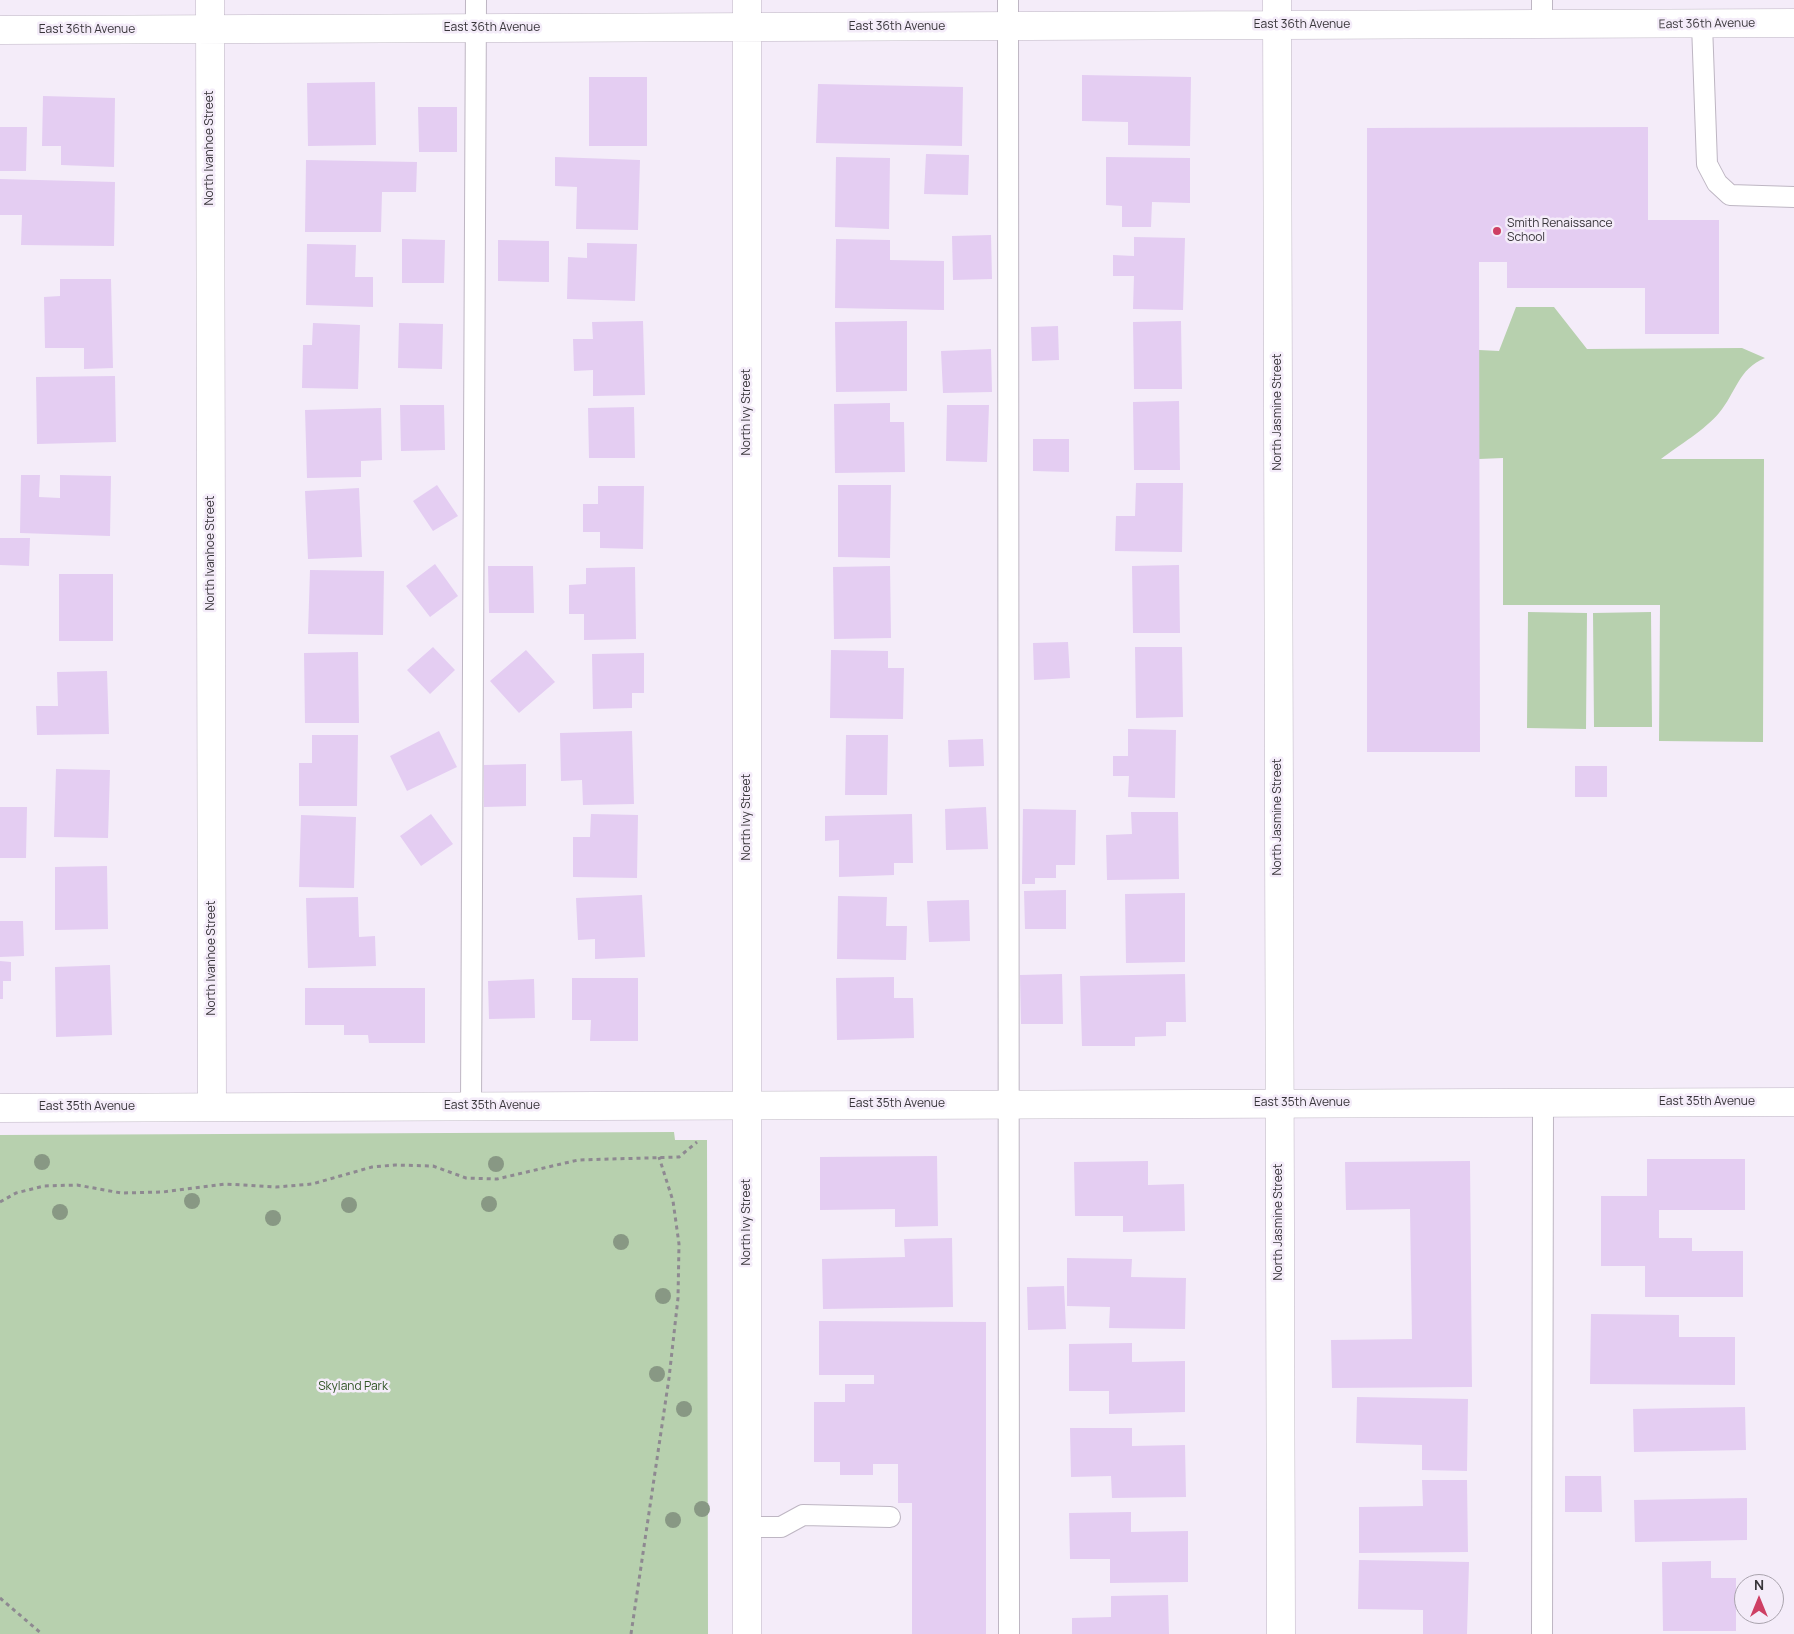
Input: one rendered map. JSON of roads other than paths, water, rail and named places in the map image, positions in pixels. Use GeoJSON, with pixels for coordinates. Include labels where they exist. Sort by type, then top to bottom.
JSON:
{"type":"FeatureCollection","features":[{"type":"Feature","properties":{"kind":"street","name":"North Ivanhoe Street"},"geometry":{"type":"LineString","coordinates":[[210,0],[212,1106]]}},
{"type":"Feature","properties":{"kind":"street","name":"North Ivy Street"},"geometry":{"type":"LineString","coordinates":[[747,0],[747,1634]]}},
{"type":"Feature","properties":{"kind":"street","name":"North Jasmine Street"},"geometry":{"type":"LineString","coordinates":[[1277,12],[1281,1634]]}},
{"type":"Feature","properties":{"kind":"street","name":"East 36th Avenue"},"geometry":{"type":"LineString","coordinates":[[0,30],[747,27],[1008,13],[1542,13],[1702,24],[1794,23]]}},
{"type":"Feature","properties":{"kind":"street","name":"East 35th Avenue"},"geometry":{"type":"LineString","coordinates":[[0,1108],[1794,1102]]}},
{"type":"Feature","properties":{"kind":"lane"},"geometry":{"type":"LineString","coordinates":[[471,1106],[476,0]]}},
{"type":"Feature","properties":{"kind":"lane"},"geometry":{"type":"LineString","coordinates":[[1008,13],[1009,1634]]}},
{"type":"Feature","properties":{"kind":"lane"},"geometry":{"type":"LineString","coordinates":[[1702,24],[1707,164],[1717,183],[1730,195],[1794,197]]}},
{"type":"Feature","properties":{"kind":"lane"},"geometry":{"type":"LineString","coordinates":[[1542,1634],[1544,1102]]}},
{"type":"Feature","properties":{"kind":"lane"},"geometry":{"type":"LineString","coordinates":[[748,1527],[781,1527],[803,1515],[890,1517]]}},
{"type":"Feature","properties":{"kind":"place","name":"Smith Renaissance School"},"geometry":{"type":"Point","coordinates":[1497,231]}},
{"type":"Feature","properties":{"kind":"park label","name":"Skyland Park"},"geometry":{"type":"Point","coordinates":[353,1387]}}]}
